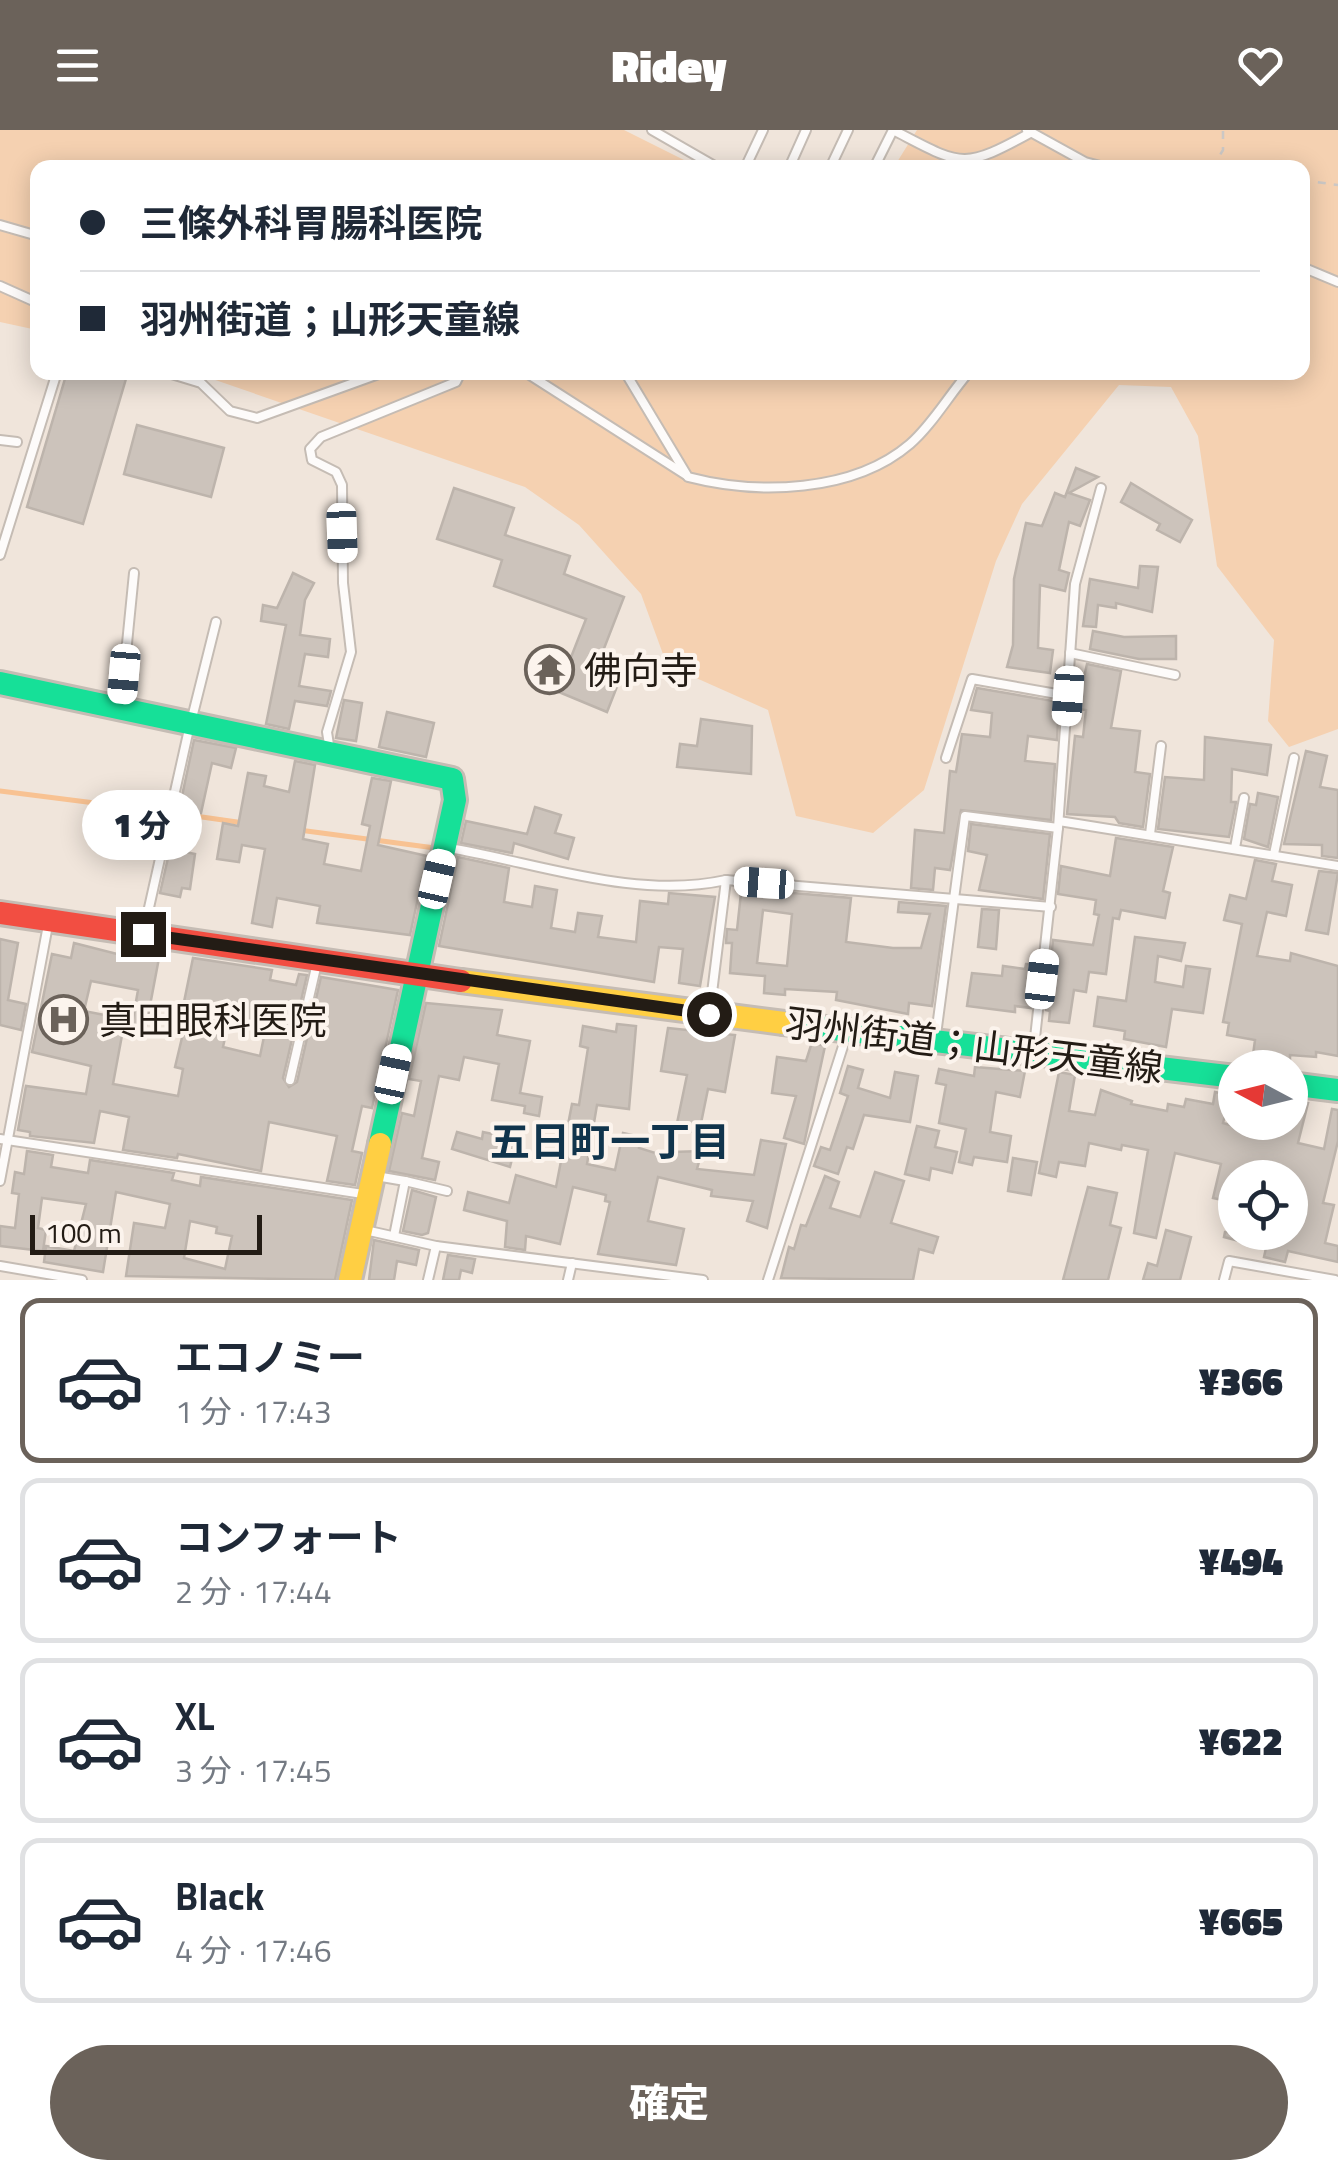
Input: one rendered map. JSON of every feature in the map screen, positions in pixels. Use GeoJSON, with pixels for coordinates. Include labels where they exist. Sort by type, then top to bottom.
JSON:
{"type":"FeatureCollection","features":[{"type":"Feature","properties":{"kind":"main road"},"geometry":{"type":"LineString","coordinates":[[0,682],[452,778],[455,800],[414,973],[350,1280]]}},
{"type":"Feature","properties":{"kind":"main road","name":"羽州街道；山形天童線"},"geometry":{"type":"LineString","coordinates":[[0,913],[709,1014],[1218,1075]]}},
{"type":"Feature","properties":{"kind":"main road"},"geometry":{"type":"LineString","coordinates":[[1308,1086],[1338,1090]]}},
{"type":"Feature","properties":{"kind":"lane"},"geometry":{"type":"LineString","coordinates":[[652,130],[704,160]]}},
{"type":"Feature","properties":{"kind":"lane"},"geometry":{"type":"LineString","coordinates":[[749,160],[763,130]]}},
{"type":"Feature","properties":{"kind":"lane"},"geometry":{"type":"LineString","coordinates":[[793,160],[806,130]]}},
{"type":"Feature","properties":{"kind":"lane"},"geometry":{"type":"LineString","coordinates":[[834,160],[848,130]]}},
{"type":"Feature","properties":{"kind":"lane"},"geometry":{"type":"LineString","coordinates":[[878,160],[893,130],[960,160]]}},
{"type":"Feature","properties":{"kind":"lane"},"geometry":{"type":"LineString","coordinates":[[982,160],[1028,132],[1081,160]]}},
{"type":"Feature","properties":{"kind":"lane"},"geometry":{"type":"LineString","coordinates":[[0,225],[30,234]]}},
{"type":"Feature","properties":{"kind":"lane"},"geometry":{"type":"LineString","coordinates":[[1310,270],[1338,282]]}},
{"type":"Feature","properties":{"kind":"lane"},"geometry":{"type":"LineString","coordinates":[[0,286],[30,300]]}},
{"type":"Feature","properties":{"kind":"lane"},"geometry":{"type":"LineString","coordinates":[[0,554],[55,380]]}},
{"type":"Feature","properties":{"kind":"lane"},"geometry":{"type":"LineString","coordinates":[[191,380],[201,383],[230,411],[256,418],[362,380]]}},
{"type":"Feature","properties":{"kind":"lane"},"geometry":{"type":"LineString","coordinates":[[330,750],[327,732],[351,652],[344,583],[342,485],[336,472],[312,460],[310,449],[321,437],[457,380]]}},
{"type":"Feature","properties":{"kind":"lane"},"geometry":{"type":"LineString","coordinates":[[538,380],[688,477],[726,487],[856,476],[910,444],[962,380]]}},
{"type":"Feature","properties":{"kind":"lane"},"geometry":{"type":"LineString","coordinates":[[630,380],[688,477]]}},
{"type":"Feature","properties":{"kind":"lane"},"geometry":{"type":"LineString","coordinates":[[0,440],[17,442]]}},
{"type":"Feature","properties":{"kind":"lane"},"geometry":{"type":"LineString","coordinates":[[1034,1051],[1059,825],[1075,584],[1101,488]]}},
{"type":"Feature","properties":{"kind":"lane"},"geometry":{"type":"LineString","coordinates":[[120,708],[134,573]]}},
{"type":"Feature","properties":{"kind":"lane"},"geometry":{"type":"LineString","coordinates":[[143,934],[216,622]]}},
{"type":"Feature","properties":{"kind":"lane"},"geometry":{"type":"LineString","coordinates":[[1070,653],[1175,674]]}},
{"type":"Feature","properties":{"kind":"lane"},"geometry":{"type":"LineString","coordinates":[[946,758],[972,680],[1068,696]]}},
{"type":"Feature","properties":{"kind":"lane"},"geometry":{"type":"LineString","coordinates":[[1150,834],[1161,746]]}},
{"type":"Feature","properties":{"kind":"lane"},"geometry":{"type":"LineString","coordinates":[[1274,854],[1294,758]]}},
{"type":"Feature","properties":{"kind":"lane"},"geometry":{"type":"LineString","coordinates":[[1236,848],[1244,798]]}},
{"type":"Feature","properties":{"kind":"lane"},"geometry":{"type":"LineString","coordinates":[[935,1040],[965,816],[1150,834],[1338,866]]}},
{"type":"Feature","properties":{"kind":"lane"},"geometry":{"type":"LineString","coordinates":[[444,847],[626,882],[704,885],[726,880],[1051,906]]}},
{"type":"Feature","properties":{"kind":"lane"},"geometry":{"type":"LineString","coordinates":[[709,1014],[726,880]]}},
{"type":"Feature","properties":{"kind":"lane"},"geometry":{"type":"LineString","coordinates":[[0,1181],[3,1140],[49,921]]}},
{"type":"Feature","properties":{"kind":"lane"},"geometry":{"type":"LineString","coordinates":[[290,1080],[318,959]]}},
{"type":"Feature","properties":{"kind":"lane"},"geometry":{"type":"LineString","coordinates":[[768,1280],[848,1030]]}},
{"type":"Feature","properties":{"kind":"lane"},"geometry":{"type":"LineString","coordinates":[[3,1140],[370,1185],[405,1182],[446,1191]]}},
{"type":"Feature","properties":{"kind":"lane"},"geometry":{"type":"LineString","coordinates":[[394,1236],[405,1182]]}},
{"type":"Feature","properties":{"kind":"lane"},"geometry":{"type":"LineString","coordinates":[[361,1229],[436,1246],[703,1280]]}},
{"type":"Feature","properties":{"kind":"lane"},"geometry":{"type":"LineString","coordinates":[[428,1280],[436,1246]]}},
{"type":"Feature","properties":{"kind":"lane"},"geometry":{"type":"LineString","coordinates":[[1224,1280],[1228,1261],[1335,1280]]}},
{"type":"Feature","properties":{"kind":"lane"},"geometry":{"type":"LineString","coordinates":[[568,1280],[572,1263]]}},
{"type":"Feature","properties":{"kind":"lane"},"geometry":{"type":"LineString","coordinates":[[0,1266],[82,1280]]}},
{"type":"Feature","properties":{"kind":"lane"},"geometry":{"type":"LineString","coordinates":[[22,1280],[25,1270]]}},
{"type":"Feature","properties":{"kind":"path"},"geometry":{"type":"LineString","coordinates":[[1217,160],[1223,150],[1223,130]]}},
{"type":"Feature","properties":{"kind":"path"},"geometry":{"type":"LineString","coordinates":[[1310,181],[1338,185]]}},
{"type":"Feature","properties":{"kind":"shaded area"},"geometry":{"type":"Polygon","coordinates":[[[0,130],[624,130],[684,160],[30,160],[30,328],[0,322],[0,130]]]}},
{"type":"Feature","properties":{"kind":"shaded area"},"geometry":{"type":"Polygon","coordinates":[[[917,130],[1338,130],[1338,729],[1289,747],[1268,721],[1274,640],[1217,566],[1198,436],[1171,387],[1119,385],[1022,504],[996,561],[924,790],[873,833],[796,816],[768,710],[667,665],[641,594],[579,525],[525,487],[215,380],[1310,380],[1310,160],[898,160],[917,130]]]}},
{"type":"Feature","properties":{"kind":"building"},"geometry":{"type":"Polygon","coordinates":[[[65,380],[126,380],[83,524],[27,507],[65,380]]]}},
{"type":"Feature","properties":{"kind":"building"},"geometry":{"type":"Polygon","coordinates":[[[137,425],[224,448],[211,497],[124,474],[137,425]]]}},
{"type":"Feature","properties":{"kind":"building"},"geometry":{"type":"Polygon","coordinates":[[[1076,468],[1098,477],[1069,493],[1090,500],[1080,526],[1069,522],[1059,570],[1069,573],[1065,591],[1040,585],[1038,648],[1053,650],[1050,673],[1007,667],[1013,645],[1014,579],[1026,523],[1042,526],[1055,493],[1065,497],[1076,468]]]}},
{"type":"Feature","properties":{"kind":"building"},"geometry":{"type":"Polygon","coordinates":[[[1131,483],[1192,520],[1180,542],[1157,530],[1160,524],[1121,502],[1131,483]]]}},
{"type":"Feature","properties":{"kind":"building"},"geometry":{"type":"Polygon","coordinates":[[[454,488],[514,508],[505,535],[570,556],[564,574],[624,597],[596,669],[620,679],[607,712],[530,680],[539,659],[566,670],[586,619],[494,586],[502,560],[437,539],[454,488]]]}},
{"type":"Feature","properties":{"kind":"building"},"geometry":{"type":"Polygon","coordinates":[[[1140,566],[1158,567],[1152,612],[1116,603],[1116,608],[1098,605],[1096,627],[1083,626],[1090,579],[1138,588],[1140,566]]]}},
{"type":"Feature","properties":{"kind":"building"},"geometry":{"type":"Polygon","coordinates":[[[293,573],[314,583],[305,600],[300,635],[330,639],[328,657],[305,654],[299,686],[331,691],[327,706],[295,701],[289,729],[266,724],[286,625],[261,621],[263,605],[277,608],[293,573]]]}},
{"type":"Feature","properties":{"kind":"building"},"geometry":{"type":"Polygon","coordinates":[[[1093,631],[1124,637],[1176,636],[1176,659],[1139,659],[1090,649],[1093,631]]]}},
{"type":"Feature","properties":{"kind":"building"},"geometry":{"type":"Polygon","coordinates":[[[1087,664],[1121,671],[1111,728],[1140,731],[1135,772],[1150,774],[1143,827],[1119,823],[1115,817],[1067,814],[1075,736],[1083,737],[1086,710],[1077,709],[1087,664]]]}},
{"type":"Feature","properties":{"kind":"building"},"geometry":{"type":"Polygon","coordinates":[[[977,688],[1059,702],[1057,740],[1028,736],[1025,761],[1055,764],[1051,820],[961,810],[950,870],[935,868],[933,890],[911,888],[915,830],[944,833],[950,771],[956,772],[962,734],[990,737],[992,713],[971,710],[977,688]]]}},
{"type":"Feature","properties":{"kind":"building"},"geometry":{"type":"Polygon","coordinates":[[[344,700],[362,703],[356,741],[336,738],[344,700]]]}},
{"type":"Feature","properties":{"kind":"building"},"geometry":{"type":"Polygon","coordinates":[[[387,712],[434,723],[426,757],[379,747],[387,712]]]}},
{"type":"Feature","properties":{"kind":"building"},"geometry":{"type":"Polygon","coordinates":[[[701,719],[752,726],[751,774],[677,767],[680,744],[697,746],[701,719]]]}},
{"type":"Feature","properties":{"kind":"building"},"geometry":{"type":"Polygon","coordinates":[[[1205,737],[1271,745],[1267,775],[1232,769],[1231,802],[1236,802],[1229,837],[1158,829],[1165,777],[1204,780],[1205,737]]]}},
{"type":"Feature","properties":{"kind":"building"},"geometry":{"type":"Polygon","coordinates":[[[194,740],[236,748],[231,768],[212,763],[201,813],[179,810],[194,740]]]}},
{"type":"Feature","properties":{"kind":"building"},"geometry":{"type":"Polygon","coordinates":[[[1306,751],[1327,756],[1320,787],[1338,790],[1338,858],[1322,856],[1322,845],[1284,844],[1306,751]]]}},
{"type":"Feature","properties":{"kind":"building"},"geometry":{"type":"Polygon","coordinates":[[[295,761],[315,765],[303,839],[328,844],[324,864],[361,871],[370,826],[362,824],[372,778],[391,781],[378,845],[427,856],[410,935],[317,923],[320,906],[277,898],[272,927],[252,923],[265,849],[242,845],[239,862],[217,859],[223,823],[238,826],[248,773],[266,776],[264,786],[289,792],[295,761]]]}},
{"type":"Feature","properties":{"kind":"building"},"geometry":{"type":"Polygon","coordinates":[[[1258,793],[1278,797],[1268,847],[1244,839],[1250,804],[1256,805],[1258,793]]]}},
{"type":"Feature","properties":{"kind":"building"},"geometry":{"type":"Polygon","coordinates":[[[535,807],[561,815],[555,833],[574,838],[568,859],[514,843],[512,853],[461,843],[466,821],[527,834],[535,807]]]}},
{"type":"Feature","properties":{"kind":"building"},"geometry":{"type":"Polygon","coordinates":[[[971,824],[1050,834],[1043,899],[979,890],[987,855],[968,851],[971,824]]]}},
{"type":"Feature","properties":{"kind":"building"},"geometry":{"type":"Polygon","coordinates":[[[1116,838],[1173,847],[1163,891],[1170,893],[1165,918],[1121,910],[1119,919],[1113,918],[1106,974],[1089,972],[1086,992],[1074,990],[1069,1023],[1049,1021],[1050,1011],[1046,1010],[1053,940],[1093,945],[1099,915],[1094,914],[1096,900],[1058,894],[1061,866],[1110,876],[1116,838]]]}},
{"type":"Feature","properties":{"kind":"building"},"geometry":{"type":"Polygon","coordinates":[[[170,849],[195,854],[190,889],[182,888],[180,897],[160,893],[170,849]]]}},
{"type":"Feature","properties":{"kind":"building"},"geometry":{"type":"Polygon","coordinates":[[[458,857],[509,868],[504,902],[532,907],[535,886],[557,890],[551,928],[575,932],[578,913],[602,916],[598,937],[636,942],[640,901],[668,904],[669,893],[715,897],[700,986],[679,983],[683,949],[659,947],[654,982],[439,946],[458,857]]]}},
{"type":"Feature","properties":{"kind":"building"},"geometry":{"type":"Polygon","coordinates":[[[1255,860],[1276,864],[1272,881],[1292,885],[1286,916],[1267,912],[1257,956],[1290,961],[1291,953],[1338,966],[1338,1056],[1316,1052],[1316,1057],[1308,1056],[1308,1050],[1254,1050],[1255,1040],[1227,1035],[1229,1023],[1223,1022],[1242,924],[1224,920],[1230,895],[1246,899],[1255,860]]]}},
{"type":"Feature","properties":{"kind":"building"},"geometry":{"type":"Polygon","coordinates":[[[1319,871],[1338,873],[1328,934],[1306,930],[1319,871]]]}},
{"type":"Feature","properties":{"kind":"building"},"geometry":{"type":"Polygon","coordinates":[[[781,892],[851,898],[846,942],[893,948],[921,948],[930,914],[898,912],[899,902],[946,906],[932,1006],[909,1003],[908,1014],[836,1000],[837,992],[785,989],[785,995],[764,993],[765,976],[730,973],[732,943],[726,943],[727,929],[737,930],[741,893],[781,898],[781,892]],[[763,910],[757,963],[787,966],[792,914],[763,910]]]}},
{"type":"Feature","properties":{"kind":"building"},"geometry":{"type":"Polygon","coordinates":[[[982,909],[999,910],[996,949],[978,947],[982,909]]]}},
{"type":"Feature","properties":{"kind":"building"},"geometry":{"type":"Polygon","coordinates":[[[1135,937],[1185,943],[1181,961],[1158,956],[1155,982],[1183,987],[1186,966],[1210,969],[1203,1013],[1172,1009],[1166,1047],[1124,1039],[1125,1031],[1094,1026],[1098,997],[1126,1001],[1135,937]]]}},
{"type":"Feature","properties":{"kind":"building"},"geometry":{"type":"Polygon","coordinates":[[[0,939],[18,943],[8,1000],[26,1004],[21,1030],[0,1025],[0,939]]]}},
{"type":"Feature","properties":{"kind":"building"},"geometry":{"type":"Polygon","coordinates":[[[74,943],[117,954],[118,947],[139,950],[138,954],[159,958],[145,1032],[131,1030],[138,990],[91,981],[84,1011],[125,1019],[113,1084],[178,1096],[183,1069],[175,1067],[190,1004],[184,1002],[193,958],[272,970],[270,980],[296,985],[299,974],[307,975],[283,1078],[289,1087],[297,1082],[321,977],[398,990],[372,1108],[362,1106],[352,1151],[362,1153],[355,1185],[327,1181],[337,1136],[269,1122],[261,1171],[178,1154],[177,1158],[123,1150],[129,1117],[100,1111],[94,1143],[30,1136],[30,1132],[18,1130],[26,1086],[86,1094],[91,1066],[32,1052],[52,954],[71,958],[74,943]],[[229,1020],[223,1047],[260,1056],[266,1027],[229,1020]]]}},
{"type":"Feature","properties":{"kind":"building"},"geometry":{"type":"Polygon","coordinates":[[[1026,964],[1035,965],[1031,1008],[1015,1006],[1015,1012],[967,1006],[972,973],[1002,976],[1003,966],[1025,969],[1026,964]]]}},
{"type":"Feature","properties":{"kind":"building"},"geometry":{"type":"Polygon","coordinates":[[[426,1003],[502,1010],[497,1035],[530,1041],[520,1093],[542,1097],[539,1116],[524,1113],[525,1106],[492,1100],[499,1064],[464,1057],[459,1080],[439,1076],[422,1158],[439,1162],[435,1180],[389,1171],[402,1113],[414,1116],[421,1081],[409,1079],[426,1003]]]}},
{"type":"Feature","properties":{"kind":"building"},"geometry":{"type":"Polygon","coordinates":[[[617,1024],[636,1026],[629,1109],[597,1105],[587,1164],[615,1170],[623,1133],[641,1137],[639,1148],[671,1158],[672,1152],[702,1151],[697,1169],[754,1175],[761,1140],[786,1144],[767,1228],[747,1221],[753,1201],[711,1196],[712,1190],[658,1177],[648,1221],[684,1229],[676,1265],[598,1254],[610,1202],[605,1201],[606,1195],[573,1187],[560,1244],[526,1236],[525,1250],[505,1247],[507,1221],[464,1210],[468,1192],[509,1203],[516,1175],[556,1187],[572,1104],[579,1105],[588,1048],[580,1046],[583,1026],[616,1032],[617,1024]]]}},
{"type":"Feature","properties":{"kind":"building"},"geometry":{"type":"Polygon","coordinates":[[[668,1028],[735,1035],[725,1092],[708,1089],[699,1133],[676,1128],[687,1075],[661,1071],[668,1028]]]}},
{"type":"Feature","properties":{"kind":"building"},"geometry":{"type":"Polygon","coordinates":[[[812,1042],[825,1046],[804,1144],[784,1138],[796,1096],[772,1093],[777,1057],[806,1061],[812,1042]]]}},
{"type":"Feature","properties":{"kind":"building"},"geometry":{"type":"Polygon","coordinates":[[[848,1066],[863,1070],[858,1088],[890,1098],[895,1072],[918,1076],[910,1122],[864,1115],[853,1149],[847,1147],[838,1174],[814,1166],[821,1147],[830,1150],[848,1096],[840,1093],[848,1066]]]}},
{"type":"Feature","properties":{"kind":"building"},"geometry":{"type":"Polygon","coordinates":[[[975,1067],[1025,1071],[1020,1097],[996,1092],[990,1132],[1011,1136],[1007,1162],[974,1157],[972,1165],[959,1162],[966,1129],[939,1123],[946,1085],[936,1083],[939,1069],[974,1076],[975,1067]]]}},
{"type":"Feature","properties":{"kind":"building"},"geometry":{"type":"Polygon","coordinates":[[[1059,1072],[1075,1075],[1069,1111],[1095,1115],[1101,1090],[1132,1101],[1131,1104],[1167,1111],[1168,1104],[1184,1107],[1186,1099],[1213,1104],[1218,1093],[1218,1140],[1299,1140],[1298,1143],[1324,1149],[1332,1109],[1338,1110],[1338,1141],[1323,1203],[1334,1205],[1325,1243],[1338,1246],[1338,1262],[1288,1251],[1285,1262],[1264,1257],[1266,1250],[1308,1250],[1308,1160],[1218,1160],[1218,1163],[1175,1153],[1156,1238],[1134,1233],[1148,1150],[1122,1145],[1121,1150],[1089,1143],[1085,1166],[1059,1162],[1056,1177],[1039,1173],[1059,1072]]]}},
{"type":"Feature","properties":{"kind":"building"},"geometry":{"type":"Polygon","coordinates":[[[917,1126],[939,1131],[935,1147],[957,1152],[952,1173],[931,1168],[929,1180],[905,1174],[917,1126]]]}},
{"type":"Feature","properties":{"kind":"building"},"geometry":{"type":"Polygon","coordinates":[[[457,1132],[482,1139],[483,1132],[517,1139],[510,1167],[452,1149],[457,1132]]]}},
{"type":"Feature","properties":{"kind":"building"},"geometry":{"type":"Polygon","coordinates":[[[27,1151],[53,1155],[51,1167],[88,1173],[90,1160],[174,1173],[172,1180],[200,1186],[201,1177],[352,1200],[335,1280],[126,1276],[134,1223],[165,1228],[170,1204],[116,1192],[103,1272],[44,1262],[46,1246],[74,1251],[86,1204],[42,1198],[38,1228],[46,1230],[43,1251],[0,1246],[0,1226],[15,1228],[19,1194],[12,1193],[15,1172],[24,1174],[27,1151]],[[190,1221],[184,1258],[225,1269],[232,1236],[216,1233],[217,1227],[190,1221]]]}},
{"type":"Feature","properties":{"kind":"building"},"geometry":{"type":"Polygon","coordinates":[[[1013,1158],[1037,1162],[1031,1195],[1008,1191],[1013,1158]]]}},
{"type":"Feature","properties":{"kind":"building"},"geometry":{"type":"Polygon","coordinates":[[[875,1172],[904,1181],[891,1223],[938,1237],[933,1253],[919,1249],[913,1280],[781,1278],[789,1247],[794,1249],[801,1225],[806,1226],[825,1176],[839,1182],[830,1208],[860,1217],[875,1172]]]}},
{"type":"Feature","properties":{"kind":"building"},"geometry":{"type":"Polygon","coordinates":[[[1088,1187],[1117,1193],[1110,1225],[1121,1228],[1108,1280],[1063,1280],[1088,1187]]]}},
{"type":"Feature","properties":{"kind":"building"},"geometry":{"type":"Polygon","coordinates":[[[412,1190],[436,1197],[428,1233],[422,1235],[403,1231],[412,1190]]]}},
{"type":"Feature","properties":{"kind":"building"},"geometry":{"type":"Polygon","coordinates":[[[1166,1230],[1191,1237],[1180,1280],[1143,1280],[1148,1263],[1157,1266],[1166,1230]]]}},
{"type":"Feature","properties":{"kind":"building"},"geometry":{"type":"Polygon","coordinates":[[[374,1240],[419,1250],[416,1265],[397,1261],[394,1280],[369,1280],[374,1240]]]}},
{"type":"Feature","properties":{"kind":"building"},"geometry":{"type":"Polygon","coordinates":[[[448,1255],[475,1259],[472,1273],[461,1270],[459,1280],[443,1280],[448,1255]]]}},
{"type":"Feature","properties":{"kind":"waterway"},"geometry":{"type":"LineString","coordinates":[[0,791],[158,811]]}},
{"type":"Feature","properties":{"kind":"waterway"},"geometry":{"type":"LineString","coordinates":[[181,814],[244,823]]}},
{"type":"Feature","properties":{"kind":"waterway"},"geometry":{"type":"LineString","coordinates":[[299,830],[435,848]]}},
{"type":"Feature","properties":{"kind":"traffic: fast"},"geometry":{"type":"LineString","coordinates":[[0,683],[452,779],[455,800],[380,1144]]}},
{"type":"Feature","properties":{"kind":"traffic: fast"},"geometry":{"type":"LineString","coordinates":[[784,1023],[1218,1075]]}},
{"type":"Feature","properties":{"kind":"traffic: fast"},"geometry":{"type":"LineString","coordinates":[[1308,1086],[1338,1090]]}},
{"type":"Feature","properties":{"kind":"traffic: slow"},"geometry":{"type":"LineString","coordinates":[[461,981],[784,1023]]}},
{"type":"Feature","properties":{"kind":"traffic: slow"},"geometry":{"type":"LineString","coordinates":[[350,1280],[380,1144]]}},
{"type":"Feature","properties":{"kind":"traffic: jam"},"geometry":{"type":"LineString","coordinates":[[0,913],[461,981]]}},
{"type":"Feature","properties":{"kind":"place","name":"佛向寺"},"geometry":{"type":"Point","coordinates":[549,670]}},
{"type":"Feature","properties":{"kind":"place","name":"真田眼科医院"},"geometry":{"type":"Point","coordinates":[64,1020]}},
{"type":"Feature","properties":{"kind":"district","name":"五日町一丁目"},"geometry":{"type":"Point","coordinates":[610,1141]}},
{"type":"Feature","properties":{"kind":"route"},"geometry":{"type":"LineString","coordinates":[[143,934],[709,1014]]}}]}
